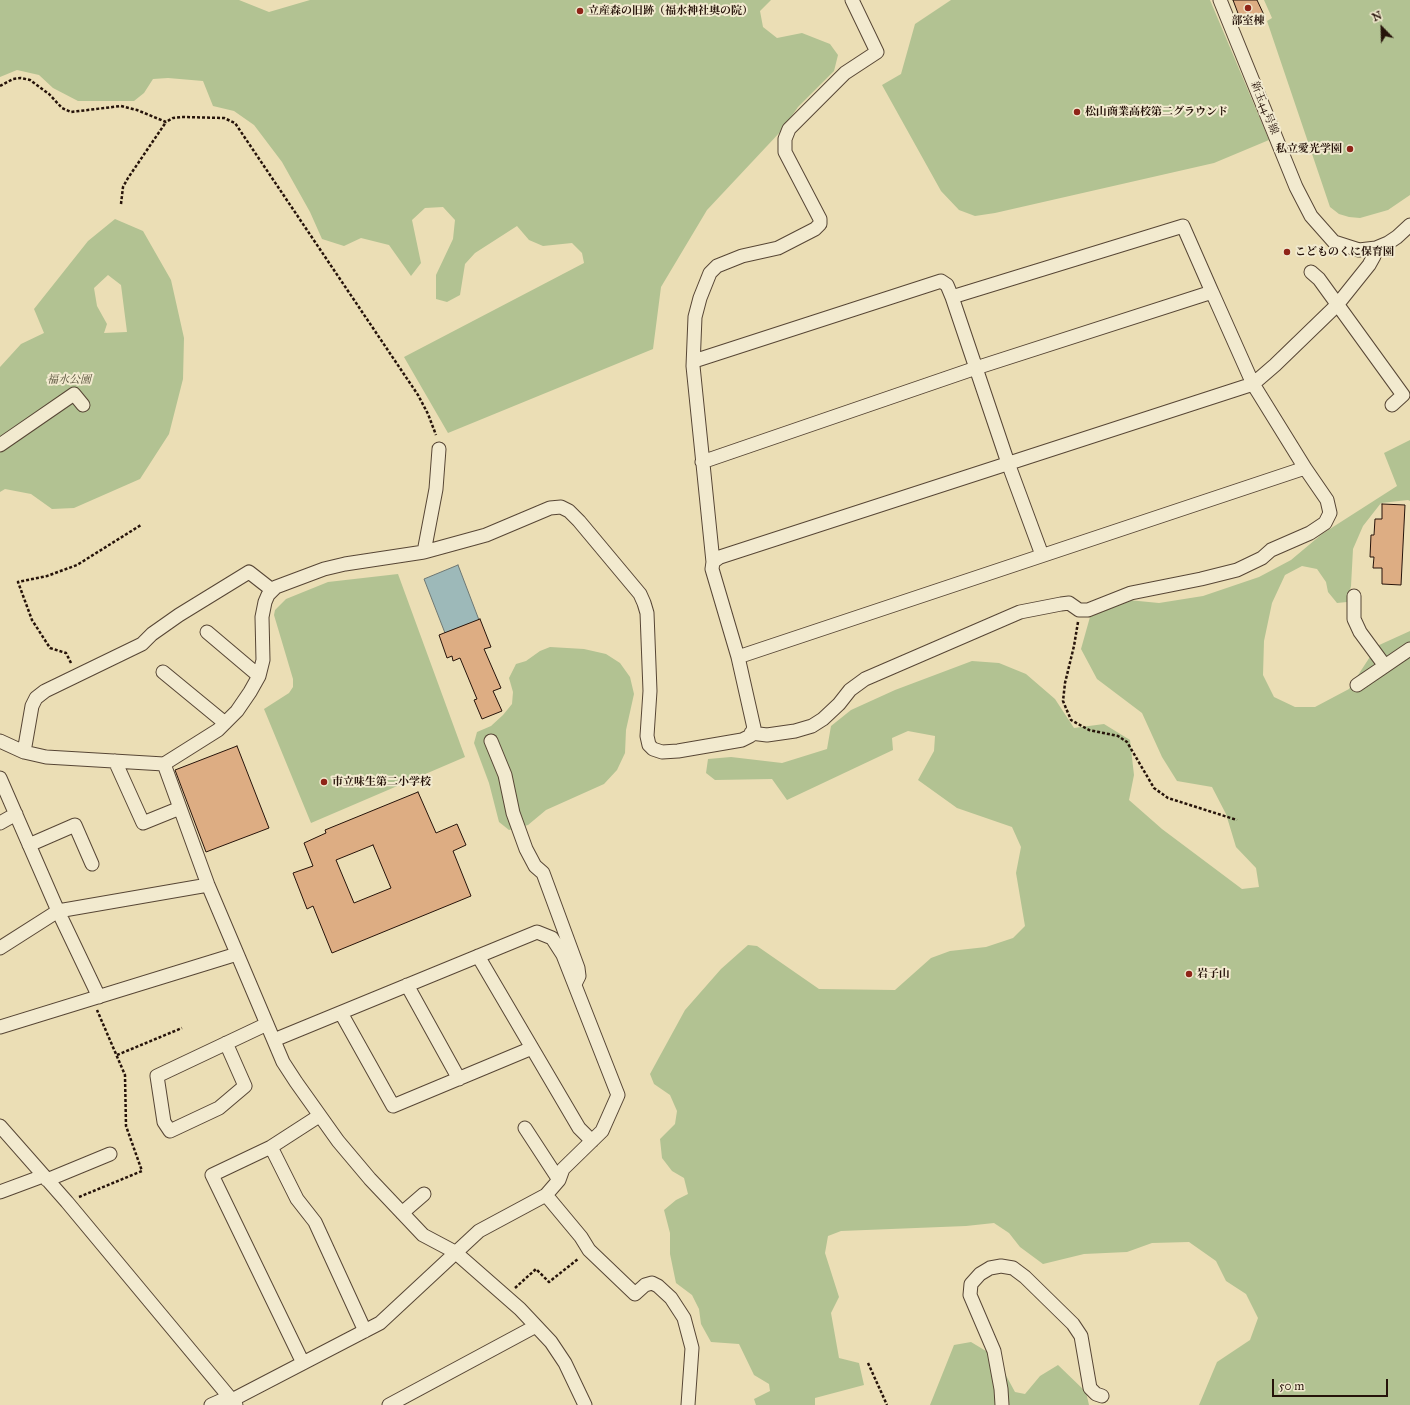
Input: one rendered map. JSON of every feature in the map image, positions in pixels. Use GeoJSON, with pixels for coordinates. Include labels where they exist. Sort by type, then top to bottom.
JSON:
{"type":"FeatureCollection","features":[{"type":"Feature","properties":{"kind":"street"},"geometry":{"type":"LineString","coordinates":[[0,741],[24,752],[46,757],[164,764],[192,748],[225,723],[237,711],[259,676],[263,660],[262,617],[265,602],[272,590],[324,569],[424,552],[486,535],[550,508],[561,507],[569,511],[640,594],[644,603],[647,613],[650,692],[647,736],[648,745],[662,752],[678,751],[742,740],[751,733],[754,728],[738,657],[712,569],[713,562],[702,462],[694,361],[695,317],[700,298],[710,273],[717,266],[742,256],[778,248],[815,229],[820,224],[820,219],[785,152],[785,140],[789,129],[845,73],[876,52],[852,0]]}},
{"type":"Feature","properties":{"kind":"street","name":"新玉44号線"},"geometry":{"type":"LineString","coordinates":[[1220,0],[1296,187],[1311,216],[1334,242],[1359,250],[1376,248],[1398,237],[1410,225]]}},
{"type":"Feature","properties":{"kind":"street"},"geometry":{"type":"LineString","coordinates":[[751,733],[767,735],[795,731],[812,726],[823,719],[839,704],[850,690],[865,679],[1020,612],[1061,604],[1069,604],[1079,610],[1088,610],[1131,593],[1201,579],[1236,570],[1262,558],[1271,550],[1310,533],[1325,522],[1330,513],[1327,500],[1305,468],[1253,384],[1183,226],[952,297]]}},
{"type":"Feature","properties":{"kind":"street"},"geometry":{"type":"LineString","coordinates":[[713,562],[720,557],[1253,384],[1275,365],[1337,305],[1369,264],[1374,256],[1376,248]]}},
{"type":"Feature","properties":{"kind":"street"},"geometry":{"type":"LineString","coordinates":[[1310,272],[1319,279],[1403,395],[1392,405]]}},
{"type":"Feature","properties":{"kind":"street"},"geometry":{"type":"LineString","coordinates":[[694,361],[941,281],[947,285],[952,297],[1008,463],[1042,555]]}},
{"type":"Feature","properties":{"kind":"street"},"geometry":{"type":"LineString","coordinates":[[702,462],[976,368],[1212,292]]}},
{"type":"Feature","properties":{"kind":"street"},"geometry":{"type":"LineString","coordinates":[[0,445],[74,394],[83,405]]}},
{"type":"Feature","properties":{"kind":"street"},"geometry":{"type":"LineString","coordinates":[[424,552],[436,489],[439,449]]}},
{"type":"Feature","properties":{"kind":"street"},"geometry":{"type":"LineString","coordinates":[[738,657],[1305,468]]}},
{"type":"Feature","properties":{"kind":"street"},"geometry":{"type":"LineString","coordinates":[[24,752],[32,706],[36,698],[45,691],[142,644],[152,634],[179,615],[249,572],[272,590]]}},
{"type":"Feature","properties":{"kind":"street"},"geometry":{"type":"LineString","coordinates":[[1354,596],[1354,619],[1360,632],[1385,666]]}},
{"type":"Feature","properties":{"kind":"street"},"geometry":{"type":"LineString","coordinates":[[207,632],[259,676]]}},
{"type":"Feature","properties":{"kind":"street"},"geometry":{"type":"LineString","coordinates":[[1357,685],[1410,650]]}},
{"type":"Feature","properties":{"kind":"street"},"geometry":{"type":"LineString","coordinates":[[164,672],[225,723]]}},
{"type":"Feature","properties":{"kind":"street"},"geometry":{"type":"LineString","coordinates":[[491,741],[505,775],[513,813],[526,848],[534,866],[543,873],[578,968],[579,976],[575,985]]}},
{"type":"Feature","properties":{"kind":"street"},"geometry":{"type":"LineString","coordinates":[[115,761],[143,823],[180,808]]}},
{"type":"Feature","properties":{"kind":"street"},"geometry":{"type":"LineString","coordinates":[[164,764],[208,885],[283,1062],[319,1116],[370,1179],[423,1235],[455,1252],[506,1297],[551,1342],[565,1363],[585,1405]]}},
{"type":"Feature","properties":{"kind":"street"},"geometry":{"type":"LineString","coordinates":[[0,778],[95,998]]}},
{"type":"Feature","properties":{"kind":"street"},"geometry":{"type":"LineString","coordinates":[[0,823],[16,814]]}},
{"type":"Feature","properties":{"kind":"street"},"geometry":{"type":"LineString","coordinates":[[29,844],[75,825],[92,864]]}},
{"type":"Feature","properties":{"kind":"street"},"geometry":{"type":"LineString","coordinates":[[0,948],[58,912],[208,885]]}},
{"type":"Feature","properties":{"kind":"street"},"geometry":{"type":"LineString","coordinates":[[211,1405],[232,1401],[380,1323],[455,1252],[488,1225],[546,1195],[559,1180],[563,1169],[602,1131],[618,1095],[558,945],[552,938],[543,933],[537,932],[274,1040]]}},
{"type":"Feature","properties":{"kind":"street"},"geometry":{"type":"LineString","coordinates":[[0,1027],[237,954]]}},
{"type":"Feature","properties":{"kind":"street"},"geometry":{"type":"LineString","coordinates":[[478,956],[579,1128],[592,1141]]}},
{"type":"Feature","properties":{"kind":"street"},"geometry":{"type":"LineString","coordinates":[[407,985],[459,1078]]}},
{"type":"Feature","properties":{"kind":"street"},"geometry":{"type":"LineString","coordinates":[[341,1013],[394,1106],[532,1048]]}},
{"type":"Feature","properties":{"kind":"street"},"geometry":{"type":"LineString","coordinates":[[226,1043],[246,1086],[219,1108],[170,1131],[164,1122],[157,1076],[226,1043],[267,1024]]}},
{"type":"Feature","properties":{"kind":"street"},"geometry":{"type":"LineString","coordinates":[[303,1364],[212,1175],[271,1147],[319,1116]]}},
{"type":"Feature","properties":{"kind":"street"},"geometry":{"type":"LineString","coordinates":[[0,1126],[66,1202],[232,1401]]}},
{"type":"Feature","properties":{"kind":"street"},"geometry":{"type":"LineString","coordinates":[[525,1128],[559,1180]]}},
{"type":"Feature","properties":{"kind":"street"},"geometry":{"type":"LineString","coordinates":[[271,1147],[297,1199],[315,1222],[365,1331]]}},
{"type":"Feature","properties":{"kind":"street"},"geometry":{"type":"LineString","coordinates":[[0,1192],[45,1178],[110,1154]]}},
{"type":"Feature","properties":{"kind":"street"},"geometry":{"type":"LineString","coordinates":[[402,1213],[424,1194]]}},
{"type":"Feature","properties":{"kind":"street"},"geometry":{"type":"LineString","coordinates":[[546,1195],[581,1237],[589,1250],[635,1294],[645,1284],[652,1283],[658,1286],[671,1298],[684,1318],[692,1348],[687,1405]]}},
{"type":"Feature","properties":{"kind":"street"},"geometry":{"type":"LineString","coordinates":[[1002,1405],[1001,1388],[994,1351],[970,1295],[971,1284],[980,1274],[990,1268],[1001,1266],[1012,1268],[1025,1277],[1074,1324],[1081,1336],[1090,1388],[1096,1394],[1102,1396]]}},
{"type":"Feature","properties":{"kind":"street"},"geometry":{"type":"LineString","coordinates":[[389,1405],[536,1326]]}},
{"type":"Feature","properties":{"kind":"path"},"geometry":{"type":"LineString","coordinates":[[0,86],[13,79],[21,78],[30,80],[49,94],[62,108],[71,112],[121,106],[138,110],[166,122]]}},
{"type":"Feature","properties":{"kind":"path"},"geometry":{"type":"LineString","coordinates":[[121,204],[123,187],[166,122],[178,118],[224,118],[235,123],[418,395],[428,414],[436,435],[439,449]]}},
{"type":"Feature","properties":{"kind":"path"},"geometry":{"type":"LineString","coordinates":[[77,675],[66,653],[50,648],[32,620],[18,582],[47,576],[77,565],[141,525]]}},
{"type":"Feature","properties":{"kind":"path"},"geometry":{"type":"LineString","coordinates":[[1079,610],[1074,646],[1065,683],[1063,701],[1071,720],[1089,730],[1118,736],[1127,742],[1154,788],[1168,798],[1237,820]]}},
{"type":"Feature","properties":{"kind":"path"},"geometry":{"type":"LineString","coordinates":[[66,1202],[142,1171],[126,1126],[125,1075],[95,998]]}},
{"type":"Feature","properties":{"kind":"path"},"geometry":{"type":"LineString","coordinates":[[117,1055],[182,1028]]}},
{"type":"Feature","properties":{"kind":"path"},"geometry":{"type":"LineString","coordinates":[[506,1297],[536,1270],[549,1282],[589,1250]]}},
{"type":"Feature","properties":{"kind":"path"},"geometry":{"type":"LineString","coordinates":[[868,1363],[887,1405]]}},
{"type":"Feature","properties":{"kind":"green space"},"geometry":{"type":"Polygon","coordinates":[[[0,0],[239,0],[269,12],[310,0],[771,0],[760,11],[763,27],[777,38],[802,33],[830,44],[838,55],[834,71],[798,107],[782,130],[707,210],[661,287],[653,349],[448,433],[404,357],[584,263],[582,253],[572,243],[543,246],[529,240],[517,226],[475,253],[465,264],[460,295],[447,302],[436,299],[436,275],[453,239],[455,220],[443,207],[425,208],[412,220],[421,263],[411,276],[389,245],[361,238],[344,246],[322,239],[310,212],[282,162],[254,125],[234,111],[213,106],[203,81],[168,78],[153,79],[144,93],[134,101],[78,101],[53,88],[39,75],[17,70],[0,77],[0,0]]]}},
{"type":"Feature","properties":{"kind":"green space","name":"松山商業高校第二グラウンド"},"geometry":{"type":"Polygon","coordinates":[[[951,0],[1210,0],[1269,140],[1214,163],[995,213],[975,216],[959,210],[941,191],[882,85],[901,74],[915,24],[951,0]]]}},
{"type":"Feature","properties":{"kind":"green space","name":"私立愛光学園"},"geometry":{"type":"Polygon","coordinates":[[[1264,0],[1410,0],[1410,195],[1388,210],[1360,218],[1339,214],[1330,207],[1267,21],[1272,18],[1264,0]]]}},
{"type":"Feature","properties":{"kind":"green space","name":"福水公園"},"geometry":{"type":"Polygon","coordinates":[[[115,219],[143,231],[171,280],[184,338],[183,379],[169,434],[140,479],[74,508],[52,509],[31,494],[5,489],[0,492],[0,367],[21,344],[44,333],[34,309],[88,241],[115,219]],[[108,275],[94,288],[97,306],[107,324],[104,333],[127,332],[121,285],[108,275]]]}},
{"type":"Feature","properties":{"kind":"green space"},"geometry":{"type":"Polygon","coordinates":[[[1410,440],[1410,501],[1381,503],[1363,526],[1353,549],[1351,586],[1347,602],[1337,603],[1328,592],[1326,582],[1317,569],[1302,566],[1285,575],[1272,603],[1264,641],[1263,675],[1274,697],[1295,707],[1315,707],[1349,689],[1377,646],[1410,631],[1410,1405],[1199,1405],[1217,1362],[1250,1340],[1258,1318],[1246,1294],[1226,1281],[1216,1261],[1189,1242],[1152,1243],[1127,1252],[1084,1254],[1043,1264],[1020,1247],[1009,1233],[994,1223],[966,1226],[841,1231],[828,1236],[825,1253],[839,1297],[831,1313],[839,1358],[859,1363],[864,1385],[815,1398],[815,1405],[756,1405],[754,1399],[770,1391],[769,1384],[754,1375],[739,1344],[711,1342],[701,1324],[699,1309],[692,1295],[676,1283],[670,1254],[670,1233],[664,1210],[676,1200],[688,1194],[684,1178],[672,1171],[662,1158],[660,1139],[675,1124],[677,1111],[670,1095],[654,1084],[650,1074],[685,1010],[721,969],[748,945],[757,946],[819,989],[895,990],[931,958],[950,951],[986,947],[1013,938],[1025,926],[1016,873],[1021,847],[1012,827],[957,808],[918,780],[934,751],[935,736],[908,731],[892,738],[893,750],[787,800],[772,779],[715,780],[706,773],[708,759],[731,757],[782,763],[827,749],[831,726],[851,710],[895,690],[972,661],[999,663],[1026,674],[1055,699],[1074,728],[1104,724],[1130,740],[1134,775],[1129,800],[1162,829],[1242,889],[1259,887],[1256,868],[1236,847],[1226,814],[1212,787],[1177,781],[1162,757],[1142,713],[1097,679],[1081,649],[1090,617],[1128,600],[1159,603],[1203,596],[1259,577],[1291,560],[1322,534],[1397,486],[1384,453],[1410,440]]]}},
{"type":"Feature","properties":{"kind":"green space"},"geometry":{"type":"Polygon","coordinates":[[[398,574],[465,757],[311,823],[264,709],[289,693],[293,687],[293,679],[274,615],[275,610],[286,599],[328,582],[398,574]]]}},
{"type":"Feature","properties":{"kind":"green space"},"geometry":{"type":"Polygon","coordinates":[[[550,647],[584,649],[606,654],[620,663],[630,677],[634,694],[626,730],[625,753],[617,770],[604,784],[546,810],[528,825],[509,830],[499,822],[489,783],[474,743],[477,732],[491,726],[512,704],[513,692],[509,678],[516,664],[526,661],[540,651],[550,647]]]}},
{"type":"Feature","properties":{"kind":"green space"},"geometry":{"type":"Polygon","coordinates":[[[971,1342],[996,1357],[1015,1392],[1025,1394],[1040,1376],[1058,1365],[1086,1392],[1089,1405],[930,1405],[954,1345],[971,1342]]]}},
{"type":"Feature","properties":{"kind":"water"},"geometry":{"type":"Polygon","coordinates":[[[458,565],[479,620],[445,633],[424,579],[458,565]]]}},
{"type":"Feature","properties":{"kind":"building","name":"部室棟"},"geometry":{"type":"Polygon","coordinates":[[[1233,0],[1257,0],[1264,15],[1242,24],[1233,0]]]}},
{"type":"Feature","properties":{"kind":"building"},"geometry":{"type":"Polygon","coordinates":[[[1382,504],[1405,505],[1401,585],[1382,584],[1382,568],[1373,568],[1374,557],[1370,557],[1371,535],[1374,535],[1375,519],[1382,519],[1382,504]]]}},
{"type":"Feature","properties":{"kind":"building"},"geometry":{"type":"Polygon","coordinates":[[[480,619],[491,647],[484,649],[501,688],[493,691],[502,711],[482,719],[474,700],[477,699],[460,658],[453,661],[452,656],[447,658],[439,635],[480,619]]]}},
{"type":"Feature","properties":{"kind":"building"},"geometry":{"type":"Polygon","coordinates":[[[237,746],[269,828],[206,852],[175,770],[237,746]]]}},
{"type":"Feature","properties":{"kind":"building"},"geometry":{"type":"Polygon","coordinates":[[[418,792],[436,833],[457,824],[466,845],[453,851],[471,896],[332,953],[313,906],[307,909],[293,873],[313,866],[304,843],[326,833],[325,830],[418,792]],[[373,845],[336,860],[354,903],[391,888],[373,845]]]}},
{"type":"Feature","properties":{"kind":"place","name":"部室棟"},"geometry":{"type":"Point","coordinates":[1248,8]}},
{"type":"Feature","properties":{"kind":"place","name":"立産森の旧跡（福水神社奥の院）"},"geometry":{"type":"Point","coordinates":[580,11]}},
{"type":"Feature","properties":{"kind":"place","name":"松山商業高校第二グラウンド"},"geometry":{"type":"Point","coordinates":[1077,112]}},
{"type":"Feature","properties":{"kind":"place","name":"私立愛光学園"},"geometry":{"type":"Point","coordinates":[1350,149]}},
{"type":"Feature","properties":{"kind":"place","name":"こどものくに保育園"},"geometry":{"type":"Point","coordinates":[1287,252]}},
{"type":"Feature","properties":{"kind":"place","name":"市立味生第二小学校"},"geometry":{"type":"Point","coordinates":[324,782]}},
{"type":"Feature","properties":{"kind":"place","name":"岩子山"},"geometry":{"type":"Point","coordinates":[1189,974]}}]}
